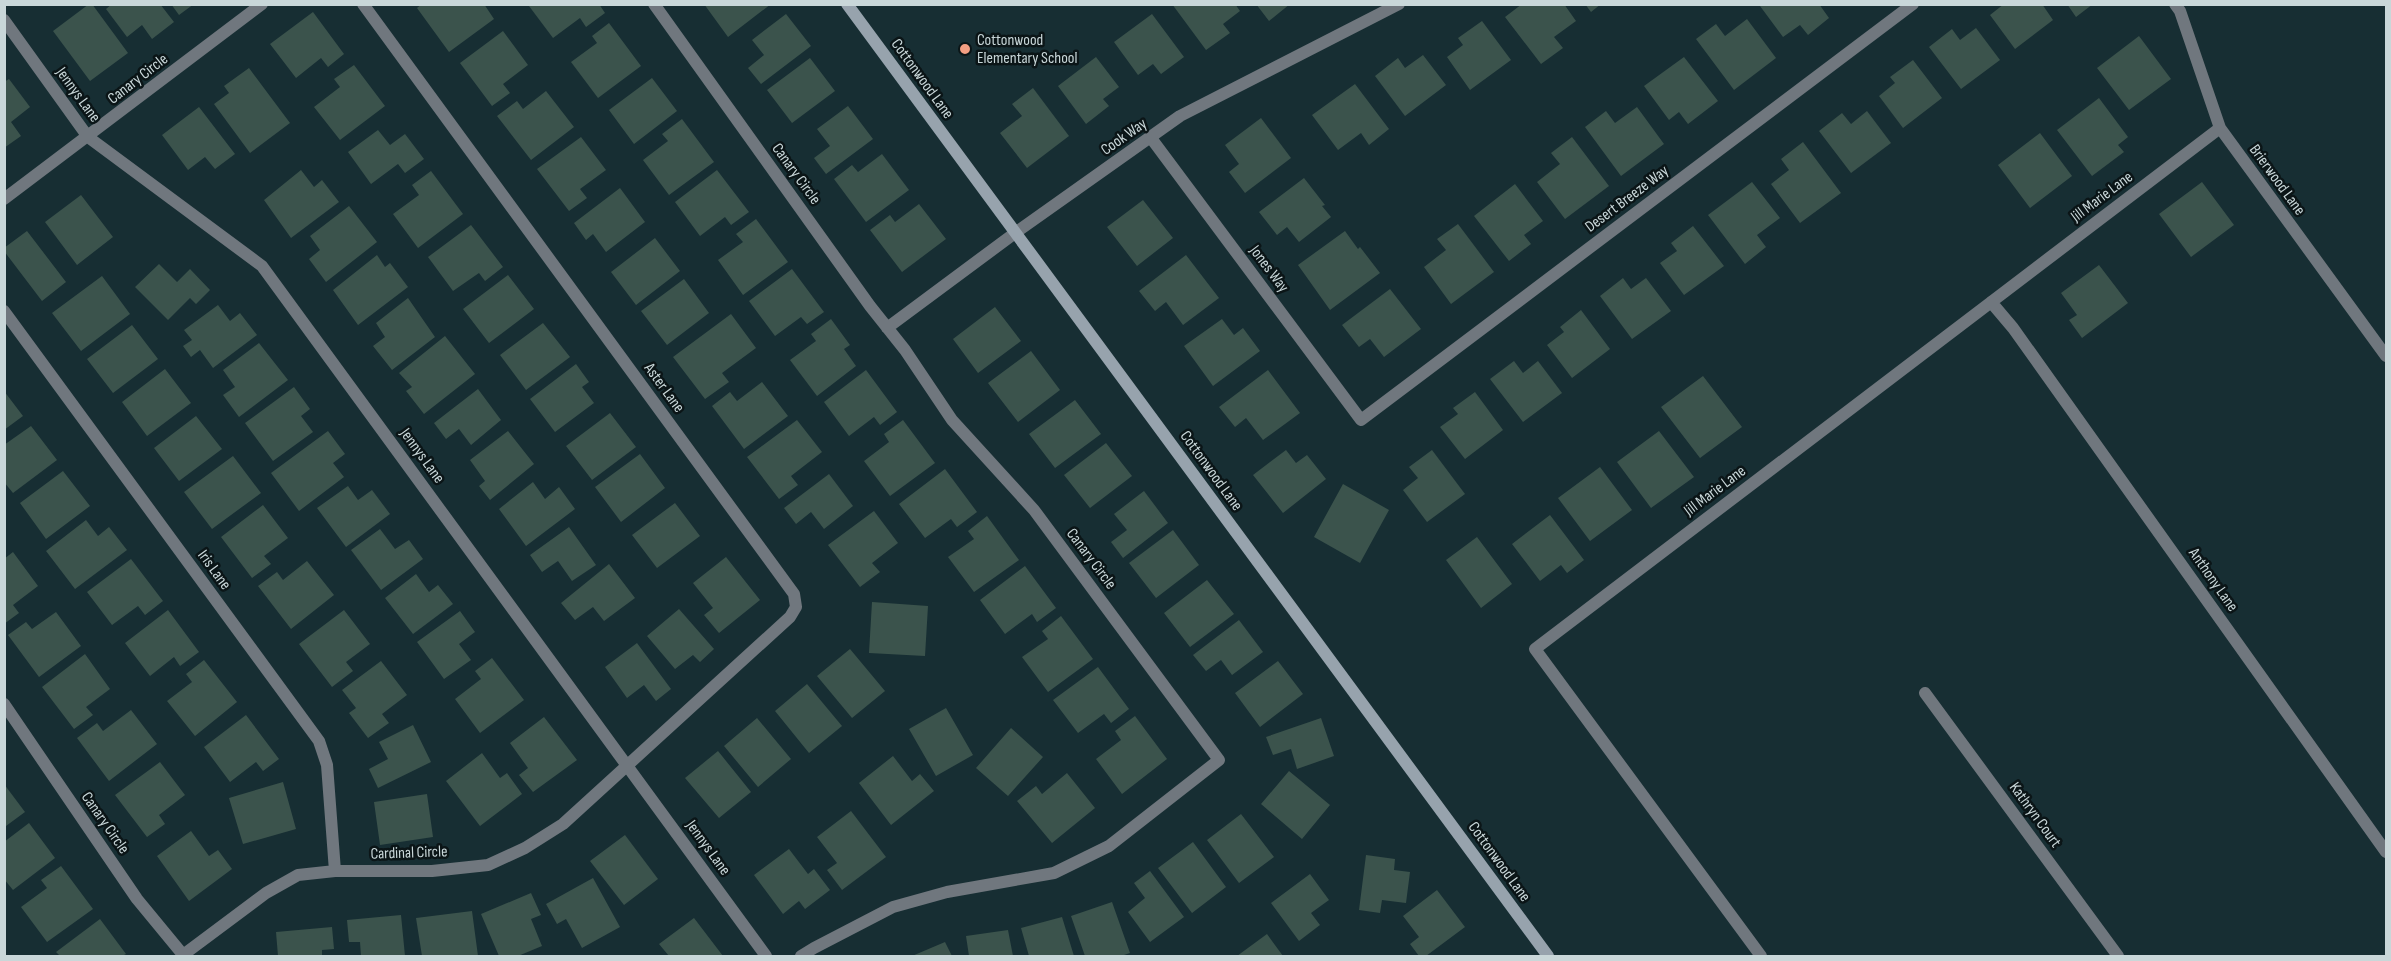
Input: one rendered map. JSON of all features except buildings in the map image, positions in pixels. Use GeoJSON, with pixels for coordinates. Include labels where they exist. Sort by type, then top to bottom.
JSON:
{"type":"FeatureCollection","features":[{"type":"Feature","properties":{"kind":"main road","name":"Cottonwood Lane"},"geometry":{"type":"LineString","coordinates":[[847,4],[1548,957]]}},
{"type":"Feature","properties":{"kind":"street","name":"Canary Circle"},"geometry":{"type":"LineString","coordinates":[[4,199],[262,4]]}},
{"type":"Feature","properties":{"kind":"street","name":"Aster Lane"},"geometry":{"type":"LineString","coordinates":[[363,4],[796,600],[796,607],[790,617],[628,764]]}},
{"type":"Feature","properties":{"kind":"street","name":"Canary Circle"},"geometry":{"type":"LineString","coordinates":[[654,4],[952,420],[1034,510],[1219,760],[1109,846],[1054,873],[947,892],[893,907],[801,957]]}},
{"type":"Feature","properties":{"kind":"street","name":"Cook Way"},"geometry":{"type":"LineString","coordinates":[[887,328],[1015,233],[1180,116],[1400,4]]}},
{"type":"Feature","properties":{"kind":"street","name":"Desert Breeze Way"},"geometry":{"type":"LineString","coordinates":[[1361,420],[1913,4]]}},
{"type":"Feature","properties":{"kind":"street","name":"Brierwood Lane"},"geometry":{"type":"LineString","coordinates":[[2175,4],[2180,11],[2220,128],[2386,357]]}},
{"type":"Feature","properties":{"kind":"street","name":"Jennys Lane"},"geometry":{"type":"LineString","coordinates":[[4,20],[88,137],[262,266],[628,764],[766,957]]}},
{"type":"Feature","properties":{"kind":"street","name":"Jill Marie Lane"},"geometry":{"type":"LineString","coordinates":[[1761,957],[1534,648],[2220,128]]}},
{"type":"Feature","properties":{"kind":"street","name":"Jones Way"},"geometry":{"type":"LineString","coordinates":[[1151,138],[1361,420]]}},
{"type":"Feature","properties":{"kind":"street","name":"Anthony Lane"},"geometry":{"type":"LineString","coordinates":[[1991,303],[2013,328],[2386,852]]}},
{"type":"Feature","properties":{"kind":"street","name":"Iris Lane"},"geometry":{"type":"LineString","coordinates":[[4,311],[319,741],[327,765],[335,871]]}},
{"type":"Feature","properties":{"kind":"street","name":"Kathryn Court"},"geometry":{"type":"LineString","coordinates":[[1925,693],[2118,957]]}},
{"type":"Feature","properties":{"kind":"street","name":"Canary Circle"},"geometry":{"type":"LineString","coordinates":[[4,704],[137,899],[183,956]]}},
{"type":"Feature","properties":{"kind":"street","name":"Cardinal Circle"},"geometry":{"type":"LineString","coordinates":[[183,956],[266,893],[298,875],[335,871],[432,871],[488,865],[507,857],[563,824],[628,764]]}},
{"type":"Feature","properties":{"kind":"place","name":"Cottonwood Elementary School"},"geometry":{"type":"Point","coordinates":[965,49]}}]}
